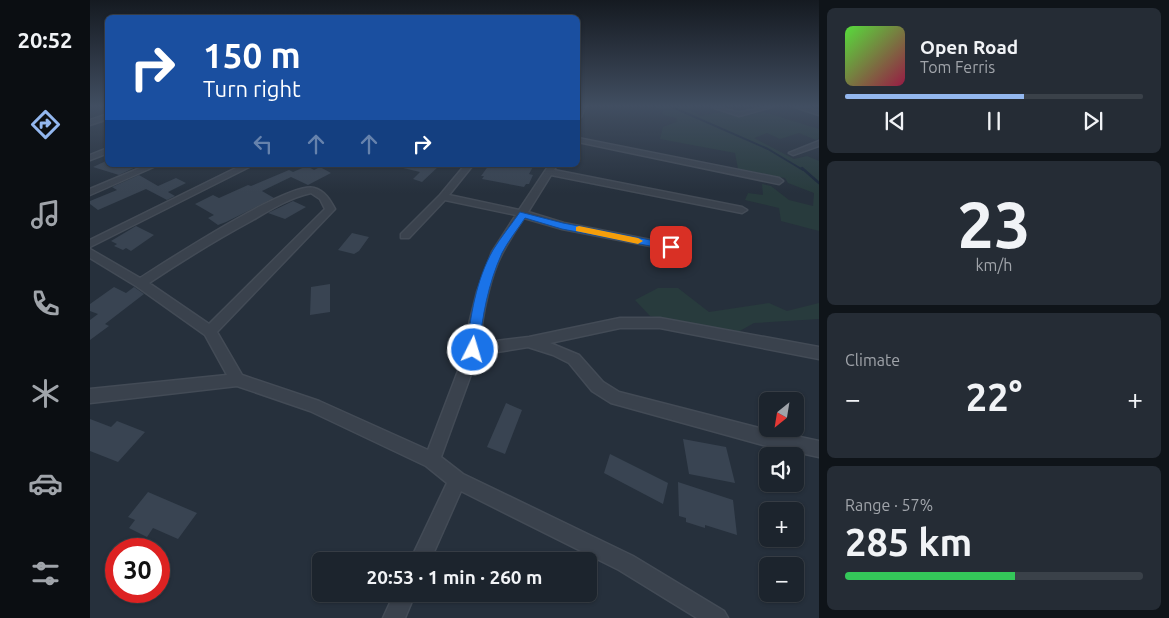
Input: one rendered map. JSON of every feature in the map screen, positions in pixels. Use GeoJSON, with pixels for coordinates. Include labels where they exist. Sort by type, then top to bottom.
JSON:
{"type":"FeatureCollection","features":[{"type":"Feature","properties":{"kind":"street"},"geometry":{"type":"LineString","coordinates":[[580,140],[779,181]]}},
{"type":"Feature","properties":{"kind":"street"},"geometry":{"type":"LineString","coordinates":[[794,154],[819,143]]}},
{"type":"Feature","properties":{"kind":"street"},"geometry":{"type":"LineString","coordinates":[[90,158],[105,151]]}},
{"type":"Feature","properties":{"kind":"street"},"geometry":{"type":"LineString","coordinates":[[90,192],[149,167]]}},
{"type":"Feature","properties":{"kind":"street"},"geometry":{"type":"LineString","coordinates":[[90,244],[245,167]]}},
{"type":"Feature","properties":{"kind":"street"},"geometry":{"type":"LineString","coordinates":[[405,236],[443,197],[467,167]]}},
{"type":"Feature","properties":{"kind":"street"},"geometry":{"type":"LineString","coordinates":[[432,460],[473,350],[475,324],[498,252],[551,169],[742,210]]}},
{"type":"Feature","properties":{"kind":"street"},"geometry":{"type":"LineString","coordinates":[[140,283],[205,242],[294,194],[312,190],[324,197],[330,209],[210,331]]}},
{"type":"Feature","properties":{"kind":"street"},"geometry":{"type":"LineString","coordinates":[[443,197],[523,214],[562,226],[671,247]]}},
{"type":"Feature","properties":{"kind":"street"},"geometry":{"type":"LineString","coordinates":[[90,253],[140,283],[210,331],[237,380]]}},
{"type":"Feature","properties":{"kind":"street"},"geometry":{"type":"LineString","coordinates":[[473,350],[529,342],[620,323],[660,323],[819,353]]}},
{"type":"Feature","properties":{"kind":"street"},"geometry":{"type":"LineString","coordinates":[[529,342],[568,355],[579,363],[601,392],[616,398],[763,437],[819,448]]}},
{"type":"Feature","properties":{"kind":"street"},"geometry":{"type":"LineString","coordinates":[[90,396],[237,380],[314,406],[432,460],[457,480],[626,563],[717,618]]}},
{"type":"Feature","properties":{"kind":"street"},"geometry":{"type":"LineString","coordinates":[[424,552],[457,480]]}},
{"type":"Feature","properties":{"kind":"street"},"geometry":{"type":"LineString","coordinates":[[394,618],[401,602]]}},
{"type":"Feature","properties":{"kind":"shaded area"},"geometry":{"type":"Polygon","coordinates":[[[661,136],[760,136],[754,138],[794,159],[807,156],[819,161],[819,231],[781,221],[779,208],[745,200],[748,193],[763,195],[762,184],[771,186],[789,200],[813,206],[814,193],[788,183],[785,178],[738,169],[735,153],[660,139],[661,136]]]}},
{"type":"Feature","properties":{"kind":"shaded area"},"geometry":{"type":"Polygon","coordinates":[[[773,136],[790,136],[780,139],[773,136]]]}},
{"type":"Feature","properties":{"kind":"shaded area"},"geometry":{"type":"Polygon","coordinates":[[[806,136],[819,136],[816,140],[806,136]]]}},
{"type":"Feature","properties":{"kind":"shaded area"},"geometry":{"type":"Polygon","coordinates":[[[658,288],[678,288],[709,312],[769,303],[787,311],[819,303],[819,319],[754,323],[738,332],[650,316],[635,300],[658,288]]]}},
{"type":"Feature","properties":{"kind":"building"},"geometry":{"type":"Polygon","coordinates":[[[105,161],[105,167],[136,167],[119,175],[93,167],[105,161]]]}},
{"type":"Feature","properties":{"kind":"building"},"geometry":{"type":"Polygon","coordinates":[[[305,167],[314,170],[320,167],[331,173],[308,185],[291,177],[262,191],[274,198],[218,225],[208,218],[214,215],[195,204],[213,195],[219,198],[289,170],[293,172],[305,167]]]}},
{"type":"Feature","properties":{"kind":"building"},"geometry":{"type":"Polygon","coordinates":[[[438,167],[422,182],[413,179],[420,172],[403,168],[438,167]]]}},
{"type":"Feature","properties":{"kind":"building"},"geometry":{"type":"Polygon","coordinates":[[[488,167],[533,167],[529,174],[533,175],[529,184],[526,184],[524,187],[482,179],[484,176],[481,176],[488,167]]]}},
{"type":"Feature","properties":{"kind":"building"},"geometry":{"type":"Polygon","coordinates":[[[139,175],[158,186],[176,178],[186,183],[168,192],[175,196],[167,200],[146,189],[98,210],[90,204],[90,201],[117,190],[112,187],[139,175]]]}},
{"type":"Feature","properties":{"kind":"building"},"geometry":{"type":"Polygon","coordinates":[[[293,201],[306,207],[285,219],[268,213],[293,201]]]}},
{"type":"Feature","properties":{"kind":"building"},"geometry":{"type":"Polygon","coordinates":[[[136,226],[154,235],[131,251],[114,246],[117,244],[111,241],[136,226]]]}},
{"type":"Feature","properties":{"kind":"building"},"geometry":{"type":"Polygon","coordinates":[[[352,233],[369,237],[359,251],[354,254],[338,250],[352,233]]]}},
{"type":"Feature","properties":{"kind":"building"},"geometry":{"type":"Polygon","coordinates":[[[330,284],[330,312],[310,315],[311,287],[330,284]]]}},
{"type":"Feature","properties":{"kind":"building"},"geometry":{"type":"Polygon","coordinates":[[[114,287],[126,293],[134,287],[144,294],[105,324],[109,326],[90,340],[90,320],[98,314],[90,311],[90,304],[114,287]]]}},
{"type":"Feature","properties":{"kind":"building"},"geometry":{"type":"Polygon","coordinates":[[[506,403],[522,410],[505,454],[487,447],[506,403]]]}},
{"type":"Feature","properties":{"kind":"building"},"geometry":{"type":"Polygon","coordinates":[[[90,419],[111,427],[117,421],[145,432],[118,462],[90,451],[90,419]]]}},
{"type":"Feature","properties":{"kind":"building"},"geometry":{"type":"Polygon","coordinates":[[[683,439],[726,447],[735,483],[689,474],[683,439]]]}},
{"type":"Feature","properties":{"kind":"building"},"geometry":{"type":"Polygon","coordinates":[[[610,454],[668,483],[663,504],[604,473],[610,454]]]}},
{"type":"Feature","properties":{"kind":"building"},"geometry":{"type":"Polygon","coordinates":[[[678,482],[733,500],[737,535],[705,525],[705,528],[686,522],[686,518],[679,516],[678,482]]]}},
{"type":"Feature","properties":{"kind":"building"},"geometry":{"type":"Polygon","coordinates":[[[148,492],[197,513],[178,539],[153,528],[147,537],[129,528],[135,520],[128,517],[148,492]]]}},
{"type":"Feature","properties":{"kind":"waterway"},"geometry":{"type":"LineString","coordinates":[[738,136],[768,149],[803,170]]}},
{"type":"Feature","properties":{"kind":"waterway"},"geometry":{"type":"LineString","coordinates":[[802,168],[819,183]]}},
{"type":"Feature","properties":{"kind":"slow traffic"},"geometry":{"type":"LineString","coordinates":[[579,229],[638,241]]}},
{"type":"Feature","properties":{"kind":"route"},"geometry":{"type":"LineString","coordinates":[[473,350],[475,324],[492,265],[498,252],[523,214],[562,226],[671,247]]}}]}
